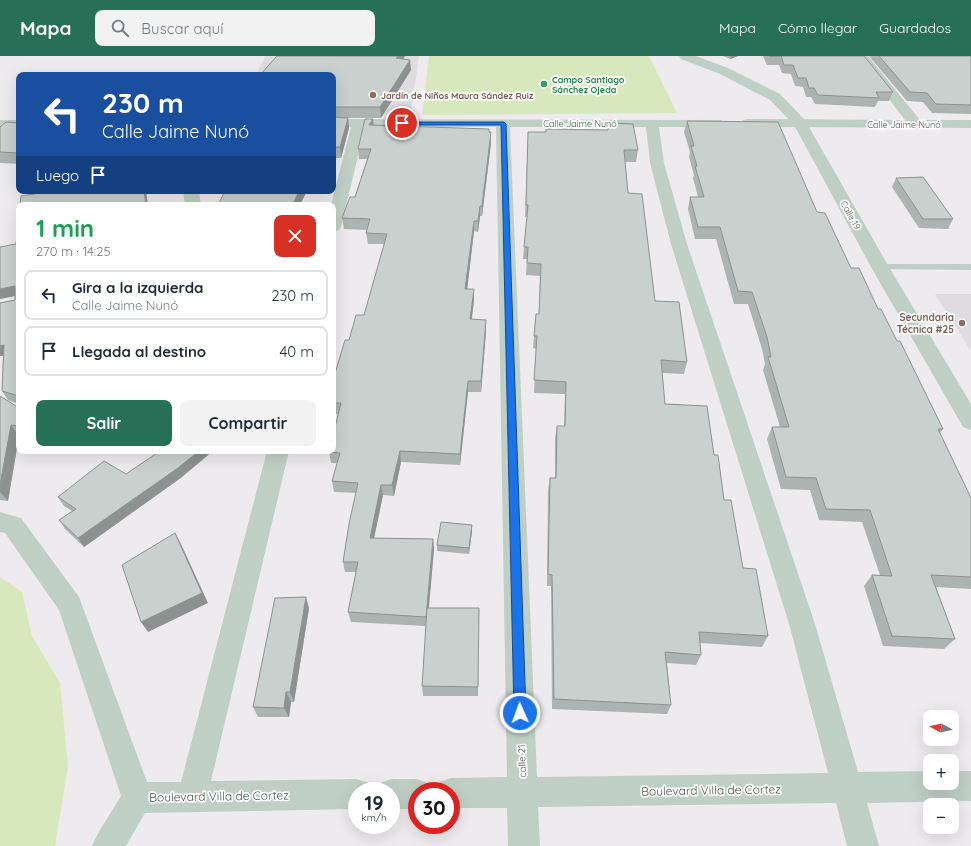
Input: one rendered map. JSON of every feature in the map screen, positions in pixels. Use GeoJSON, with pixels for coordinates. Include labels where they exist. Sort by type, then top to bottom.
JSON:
{"type":"FeatureCollection","features":[{"type":"Feature","properties":{"kind":"street","name":"Calle 19"},"geometry":{"type":"LineString","coordinates":[[685,56],[724,71],[776,97],[800,124],[880,267],[971,422]]}},
{"type":"Feature","properties":{"kind":"street"},"geometry":{"type":"LineString","coordinates":[[862,56],[916,124]]}},
{"type":"Feature","properties":{"kind":"street","name":"Calle Jaime Nunó"},"geometry":{"type":"LineString","coordinates":[[336,123],[971,124]]}},
{"type":"Feature","properties":{"kind":"street"},"geometry":{"type":"LineString","coordinates":[[336,215],[359,123]]}},
{"type":"Feature","properties":{"kind":"street"},"geometry":{"type":"LineString","coordinates":[[652,123],[658,163],[678,244],[802,624],[863,846]]}},
{"type":"Feature","properties":{"kind":"street"},"geometry":{"type":"LineString","coordinates":[[0,124],[16,124]]}},
{"type":"Feature","properties":{"kind":"street","name":"calle 21"},"geometry":{"type":"LineString","coordinates":[[504,124],[524,846]]}},
{"type":"Feature","properties":{"kind":"street"},"geometry":{"type":"LineString","coordinates":[[192,797],[277,454]]}},
{"type":"Feature","properties":{"kind":"street"},"geometry":{"type":"LineString","coordinates":[[0,522],[13,525],[70,605],[137,798]]}},
{"type":"Feature","properties":{"kind":"street","name":"Boulevard Villa de Cortez"},"geometry":{"type":"LineString","coordinates":[[460,793],[971,786]]}},
{"type":"Feature","properties":{"kind":"street","name":"Boulevard Villa de Cortez"},"geometry":{"type":"LineString","coordinates":[[108,846],[137,798],[348,794]]}},
{"type":"Feature","properties":{"kind":"lane"},"geometry":{"type":"LineString","coordinates":[[880,267],[971,267]]}},
{"type":"Feature","properties":{"kind":"shaded area","name":"Jardín de Niños Maura Sández Ruiz"},"geometry":{"type":"Polygon","coordinates":[[[266,56],[419,56],[411,114],[336,114],[336,72],[258,72],[266,56]]]}},
{"type":"Feature","properties":{"kind":"shaded area","name":"Secundaria Técnica #25"},"geometry":{"type":"Polygon","coordinates":[[[935,294],[971,294],[971,351],[935,294]]]}},
{"type":"Feature","properties":{"kind":"green space","name":"Campo Santiago Sánchez Ojeda"},"geometry":{"type":"Polygon","coordinates":[[[429,56],[649,56],[677,113],[422,115],[429,56]]]}},
{"type":"Feature","properties":{"kind":"green space"},"geometry":{"type":"Polygon","coordinates":[[[0,577],[22,592],[32,636],[60,683],[68,766],[55,846],[0,846],[0,577]]]}},
{"type":"Feature","properties":{"kind":"building","name":"Jardín de Niños Maura Sández Ruiz"},"geometry":{"type":"Polygon","coordinates":[[[277,56],[398,56],[396,58],[410,60],[380,107],[336,107],[336,72],[263,72],[277,56]]]}},
{"type":"Feature","properties":{"kind":"building"},"geometry":{"type":"Polygon","coordinates":[[[781,56],[864,56],[893,92],[876,92],[879,98],[818,95],[814,88],[809,88],[806,78],[798,78],[793,65],[784,65],[781,56]]]}},
{"type":"Feature","properties":{"kind":"building"},"geometry":{"type":"Polygon","coordinates":[[[879,56],[971,56],[971,105],[936,104],[927,93],[910,92],[879,56]]]}},
{"type":"Feature","properties":{"kind":"building"},"geometry":{"type":"Polygon","coordinates":[[[336,117],[348,118],[340,147],[336,147],[336,117]]]}},
{"type":"Feature","properties":{"kind":"building"},"geometry":{"type":"Polygon","coordinates":[[[365,119],[373,119],[369,125],[489,129],[489,132],[491,132],[482,206],[480,206],[478,221],[474,221],[465,289],[474,289],[470,319],[486,320],[481,381],[468,381],[460,454],[400,451],[392,485],[381,485],[370,538],[433,539],[426,617],[348,612],[358,562],[343,562],[358,483],[332,481],[340,453],[336,453],[336,423],[341,403],[336,403],[336,370],[345,340],[349,340],[356,315],[364,315],[387,234],[366,233],[370,219],[342,218],[350,197],[355,197],[371,149],[358,149],[365,119]]]}},
{"type":"Feature","properties":{"kind":"building"},"geometry":{"type":"Polygon","coordinates":[[[687,121],[778,122],[817,212],[825,213],[851,268],[859,268],[878,309],[881,309],[897,341],[900,341],[943,429],[938,429],[971,498],[971,577],[931,575],[955,639],[892,636],[872,575],[892,576],[870,510],[826,509],[816,478],[786,477],[772,427],[789,427],[768,357],[771,357],[767,337],[752,292],[738,291],[720,227],[698,227],[690,197],[704,197],[695,166],[697,166],[691,146],[694,146],[687,121]]]}},
{"type":"Feature","properties":{"kind":"building"},"geometry":{"type":"Polygon","coordinates":[[[6,122],[16,123],[16,153],[0,152],[0,127],[6,122]]]}},
{"type":"Feature","properties":{"kind":"building"},"geometry":{"type":"Polygon","coordinates":[[[608,123],[633,124],[638,150],[624,150],[628,193],[642,194],[655,301],[679,302],[687,362],[661,360],[665,404],[707,406],[714,455],[718,455],[724,500],[731,500],[743,568],[756,569],[768,636],[699,632],[701,655],[665,652],[671,705],[554,699],[552,575],[548,574],[550,478],[556,478],[557,426],[565,426],[566,382],[534,380],[537,336],[534,336],[536,314],[539,314],[541,264],[527,263],[528,247],[524,247],[528,205],[526,205],[528,132],[546,132],[546,129],[608,130],[608,123]]]}},
{"type":"Feature","properties":{"kind":"building"},"geometry":{"type":"Polygon","coordinates":[[[923,177],[953,219],[923,219],[896,178],[923,177]]]}},
{"type":"Feature","properties":{"kind":"building"},"geometry":{"type":"Polygon","coordinates":[[[34,194],[144,194],[146,202],[20,202],[21,196],[34,194]]]}},
{"type":"Feature","properties":{"kind":"building"},"geometry":{"type":"Polygon","coordinates":[[[224,194],[298,194],[294,202],[220,202],[224,194]]]}},
{"type":"Feature","properties":{"kind":"building"},"geometry":{"type":"Polygon","coordinates":[[[16,244],[16,395],[2,391],[4,345],[0,346],[0,303],[15,300],[15,286],[0,289],[0,247],[16,244]]]}},
{"type":"Feature","properties":{"kind":"building"},"geometry":{"type":"Polygon","coordinates":[[[0,396],[16,406],[16,426],[11,425],[0,485],[0,396]]]}},
{"type":"Feature","properties":{"kind":"building"},"geometry":{"type":"Polygon","coordinates":[[[156,454],[195,454],[178,468],[78,538],[59,520],[76,509],[58,497],[104,461],[126,474],[156,454]]]}},
{"type":"Feature","properties":{"kind":"building"},"geometry":{"type":"Polygon","coordinates":[[[441,522],[472,525],[469,548],[437,545],[441,522]]]}},
{"type":"Feature","properties":{"kind":"building"},"geometry":{"type":"Polygon","coordinates":[[[175,533],[202,593],[141,622],[122,565],[175,533]]]}},
{"type":"Feature","properties":{"kind":"building"},"geometry":{"type":"Polygon","coordinates":[[[306,597],[290,692],[286,692],[284,708],[253,707],[275,598],[306,597]]]}},
{"type":"Feature","properties":{"kind":"building"},"geometry":{"type":"Polygon","coordinates":[[[427,608],[479,608],[478,687],[422,686],[427,608]]]}},
{"type":"Feature","properties":{"kind":"place","name":"Campo Santiago Sánchez Ojeda"},"geometry":{"type":"Point","coordinates":[544,84]}},
{"type":"Feature","properties":{"kind":"place","name":"Jardín de Niños Maura Sández Ruiz"},"geometry":{"type":"Point","coordinates":[373,95]}},
{"type":"Feature","properties":{"kind":"place","name":"Secundaria Técnica #25"},"geometry":{"type":"Point","coordinates":[962,323]}},
{"type":"Feature","properties":{"kind":"route"},"geometry":{"type":"LineString","coordinates":[[402,123],[504,124],[520,713]]}}]}
